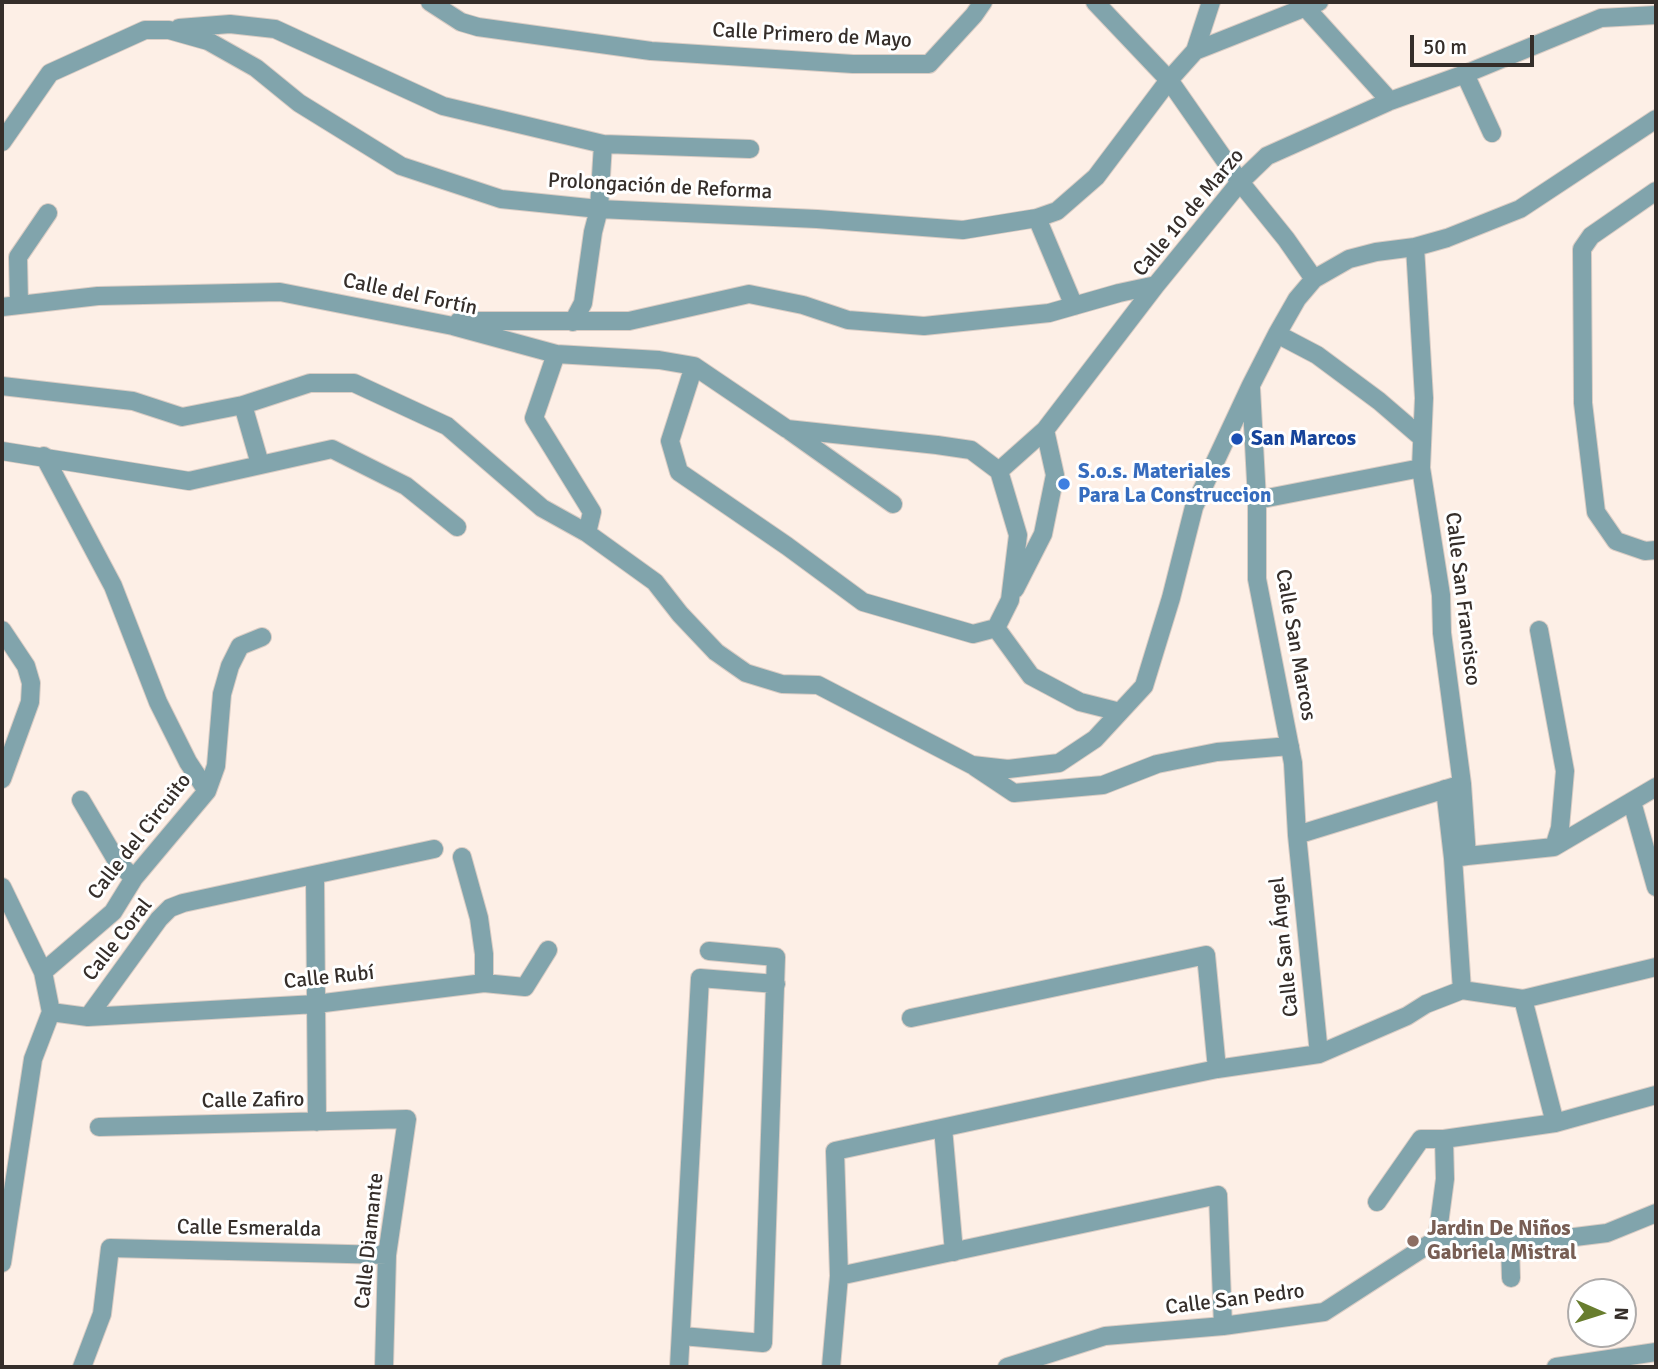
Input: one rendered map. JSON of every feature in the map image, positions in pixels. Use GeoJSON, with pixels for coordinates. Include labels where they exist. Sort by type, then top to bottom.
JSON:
{"type":"FeatureCollection","features":[{"type":"Feature","properties":{"kind":"street","name":"Calle Primero de Mayo"},"geometry":{"type":"LineString","coordinates":[[430,2],[461,22],[478,27],[652,51],[853,64],[929,64],[983,2]]}},
{"type":"Feature","properties":{"kind":"street"},"geometry":{"type":"LineString","coordinates":[[1095,2],[1170,80],[1240,182],[1314,279]]}},
{"type":"Feature","properties":{"kind":"street"},"geometry":{"type":"LineString","coordinates":[[1195,51],[1211,2]]}},
{"type":"Feature","properties":{"kind":"street"},"geometry":{"type":"LineString","coordinates":[[1313,5],[1390,101]]}},
{"type":"Feature","properties":{"kind":"street","name":"Prolongación de Reforma"},"geometry":{"type":"LineString","coordinates":[[169,30],[208,41],[256,68],[299,103],[401,166],[501,199],[599,209],[817,219],[963,230],[1037,218],[1057,211],[1096,177],[1195,51],[1313,5]]}},
{"type":"Feature","properties":{"kind":"street","name":"Calle 10 de Marzo"},"geometry":{"type":"LineString","coordinates":[[999,471],[1045,430],[1156,285],[1240,182],[1267,156],[1390,101],[1465,74],[1601,18],[1656,15]]}},
{"type":"Feature","properties":{"kind":"street","name":"Prolongación de Reforma"},"geometry":{"type":"LineString","coordinates":[[2,142],[50,74],[145,30],[230,23],[275,29],[443,106],[603,144],[750,149]]}},
{"type":"Feature","properties":{"kind":"street"},"geometry":{"type":"LineString","coordinates":[[1465,74],[1492,133]]}},
{"type":"Feature","properties":{"kind":"street"},"geometry":{"type":"LineString","coordinates":[[2,386],[133,401],[182,416],[243,405],[310,383],[354,383],[447,426],[542,508],[587,533],[655,582],[680,614],[716,652],[746,673],[782,684],[818,685],[972,765],[1008,769],[1059,763],[1094,739],[1144,686],[1194,507],[1277,334],[1297,299],[1314,279],[1349,259],[1447,238],[1520,209],[1656,119]]}},
{"type":"Feature","properties":{"kind":"street"},"geometry":{"type":"LineString","coordinates":[[573,322],[583,303],[599,209],[603,144]]}},
{"type":"Feature","properties":{"kind":"street"},"geometry":{"type":"LineString","coordinates":[[1656,191],[1591,236],[1582,249],[1583,403],[1596,512],[1616,541],[1645,551],[1656,550]]}},
{"type":"Feature","properties":{"kind":"street"},"geometry":{"type":"LineString","coordinates":[[10,305],[18,257],[48,213]]}},
{"type":"Feature","properties":{"kind":"street"},"geometry":{"type":"LineString","coordinates":[[1037,218],[1074,306]]}},
{"type":"Feature","properties":{"kind":"street","name":"Calle San Francisco"},"geometry":{"type":"LineString","coordinates":[[1415,247],[1424,398],[1421,468],[1441,595],[1460,857],[1462,990]]}},
{"type":"Feature","properties":{"kind":"street"},"geometry":{"type":"LineString","coordinates":[[420,320],[629,321],[749,294],[803,304],[848,320],[924,326],[1049,313],[1156,285]]}},
{"type":"Feature","properties":{"kind":"street","name":"Calle del Fortín"},"geometry":{"type":"LineString","coordinates":[[10,305],[98,296],[280,292],[453,326],[556,354],[659,360],[694,366],[893,504]]}},
{"type":"Feature","properties":{"kind":"street"},"geometry":{"type":"LineString","coordinates":[[1277,334],[1317,355],[1422,438]]}},
{"type":"Feature","properties":{"kind":"street"},"geometry":{"type":"LineString","coordinates":[[556,354],[534,418],[592,512],[587,533]]}},
{"type":"Feature","properties":{"kind":"street"},"geometry":{"type":"LineString","coordinates":[[694,366],[670,441],[679,472],[788,546],[863,602],[973,634],[996,628],[1043,534],[1055,475],[1045,430]]}},
{"type":"Feature","properties":{"kind":"street","name":"Calle San Marcos"},"geometry":{"type":"LineString","coordinates":[[1251,385],[1257,500],[1257,579],[1293,763],[1297,835]]}},
{"type":"Feature","properties":{"kind":"street"},"geometry":{"type":"LineString","coordinates":[[243,405],[260,464]]}},
{"type":"Feature","properties":{"kind":"street","name":"Calle del Fortín"},"geometry":{"type":"LineString","coordinates":[[787,429],[971,450],[999,471]]}},
{"type":"Feature","properties":{"kind":"street"},"geometry":{"type":"LineString","coordinates":[[2,451],[189,481],[332,449],[406,486],[457,527]]}},
{"type":"Feature","properties":{"kind":"street"},"geometry":{"type":"LineString","coordinates":[[44,456],[113,586],[158,702],[188,762],[207,791]]}},
{"type":"Feature","properties":{"kind":"street"},"geometry":{"type":"LineString","coordinates":[[1257,500],[1421,468]]}},
{"type":"Feature","properties":{"kind":"street"},"geometry":{"type":"LineString","coordinates":[[999,471],[1018,535],[1010,600]]}},
{"type":"Feature","properties":{"kind":"street"},"geometry":{"type":"LineString","coordinates":[[996,628],[1031,676],[1080,702],[1120,712]]}},
{"type":"Feature","properties":{"kind":"street"},"geometry":{"type":"LineString","coordinates":[[2,630],[26,666],[31,683],[30,702],[2,779]]}},
{"type":"Feature","properties":{"kind":"street"},"geometry":{"type":"LineString","coordinates":[[1539,630],[1564,771],[1560,828],[1554,847]]}},
{"type":"Feature","properties":{"kind":"street","name":"Calle del Circuito"},"geometry":{"type":"LineString","coordinates":[[43,972],[113,912],[134,877],[207,791],[216,766],[222,694],[230,666],[240,646],[262,637]]}},
{"type":"Feature","properties":{"kind":"street","name":"Calle San Marcos"},"geometry":{"type":"LineString","coordinates":[[972,765],[1014,793],[1103,785],[1157,764],[1217,752],[1290,746]]}},
{"type":"Feature","properties":{"kind":"street"},"geometry":{"type":"LineString","coordinates":[[1297,835],[1453,787]]}},
{"type":"Feature","properties":{"kind":"street"},"geometry":{"type":"LineString","coordinates":[[1460,857],[1554,847],[1656,788]]}},
{"type":"Feature","properties":{"kind":"street"},"geometry":{"type":"LineString","coordinates":[[81,800],[118,863],[134,877]]}},
{"type":"Feature","properties":{"kind":"street"},"geometry":{"type":"LineString","coordinates":[[1632,802],[1656,887]]}},
{"type":"Feature","properties":{"kind":"street","name":"Calle San Ángel"},"geometry":{"type":"LineString","coordinates":[[1297,835],[1319,1054]]}},
{"type":"Feature","properties":{"kind":"street","name":"Calle Coral"},"geometry":{"type":"LineString","coordinates":[[88,1017],[159,919],[170,908],[434,849]]}},
{"type":"Feature","properties":{"kind":"street"},"geometry":{"type":"LineString","coordinates":[[462,857],[479,918],[484,954],[484,983]]}},
{"type":"Feature","properties":{"kind":"street"},"geometry":{"type":"LineString","coordinates":[[316,874],[317,1122]]}},
{"type":"Feature","properties":{"kind":"street"},"geometry":{"type":"LineString","coordinates":[[2,887],[43,972],[51,1012],[33,1059],[2,1263]]}},
{"type":"Feature","properties":{"kind":"street","name":"Calle Rubí"},"geometry":{"type":"LineString","coordinates":[[51,1012],[88,1017],[316,1004],[484,983],[525,987],[548,950]]}},
{"type":"Feature","properties":{"kind":"street"},"geometry":{"type":"LineString","coordinates":[[682,1336],[763,1342],[776,957],[709,951]]}},
{"type":"Feature","properties":{"kind":"street"},"geometry":{"type":"LineString","coordinates":[[911,1018],[1206,955],[1217,1069]]}},
{"type":"Feature","properties":{"kind":"street"},"geometry":{"type":"LineString","coordinates":[[831,1367],[839,1276],[835,1152],[1217,1069],[1319,1054],[1462,990],[1523,999],[1656,967],[1656,977]]}},
{"type":"Feature","properties":{"kind":"street"},"geometry":{"type":"LineString","coordinates":[[679,1367],[700,978],[776,984]]}},
{"type":"Feature","properties":{"kind":"street"},"geometry":{"type":"LineString","coordinates":[[1523,999],[1555,1123]]}},
{"type":"Feature","properties":{"kind":"street"},"geometry":{"type":"LineString","coordinates":[[1377,1202],[1421,1139],[1444,1139],[1555,1123],[1656,1095]]}},
{"type":"Feature","properties":{"kind":"street","name":"Calle Zafiro"},"geometry":{"type":"LineString","coordinates":[[99,1127],[407,1119]]}},
{"type":"Feature","properties":{"kind":"street","name":"Calle Diamante"},"geometry":{"type":"LineString","coordinates":[[384,1367],[387,1255],[407,1119]]}},
{"type":"Feature","properties":{"kind":"street"},"geometry":{"type":"LineString","coordinates":[[943,1128],[954,1252]]}},
{"type":"Feature","properties":{"kind":"street"},"geometry":{"type":"LineString","coordinates":[[1444,1139],[1445,1179],[1437,1239],[1494,1247],[1607,1233],[1656,1213]]}},
{"type":"Feature","properties":{"kind":"street"},"geometry":{"type":"LineString","coordinates":[[839,1276],[1218,1195],[1223,1326]]}},
{"type":"Feature","properties":{"kind":"street","name":"Calle San Pedro"},"geometry":{"type":"LineString","coordinates":[[1007,1367],[1105,1336],[1223,1326],[1324,1312],[1437,1239]]}},
{"type":"Feature","properties":{"kind":"street"},"geometry":{"type":"LineString","coordinates":[[1510,1245],[1511,1278]]}},
{"type":"Feature","properties":{"kind":"street","name":"Calle Esmeralda"},"geometry":{"type":"LineString","coordinates":[[82,1367],[102,1314],[110,1248],[387,1255]]}},
{"type":"Feature","properties":{"kind":"street"},"geometry":{"type":"LineString","coordinates":[[1556,1367],[1656,1352]]}},
{"type":"Feature","properties":{"kind":"place","name":"San Marcos"},"geometry":{"type":"Point","coordinates":[1237,439]}},
{"type":"Feature","properties":{"kind":"place","name":"S.o.s. Materiales Para La Construccion"},"geometry":{"type":"Point","coordinates":[1064,484]}},
{"type":"Feature","properties":{"kind":"place","name":"Jardin De Niños Gabriela Mistral"},"geometry":{"type":"Point","coordinates":[1413,1241]}}]}
